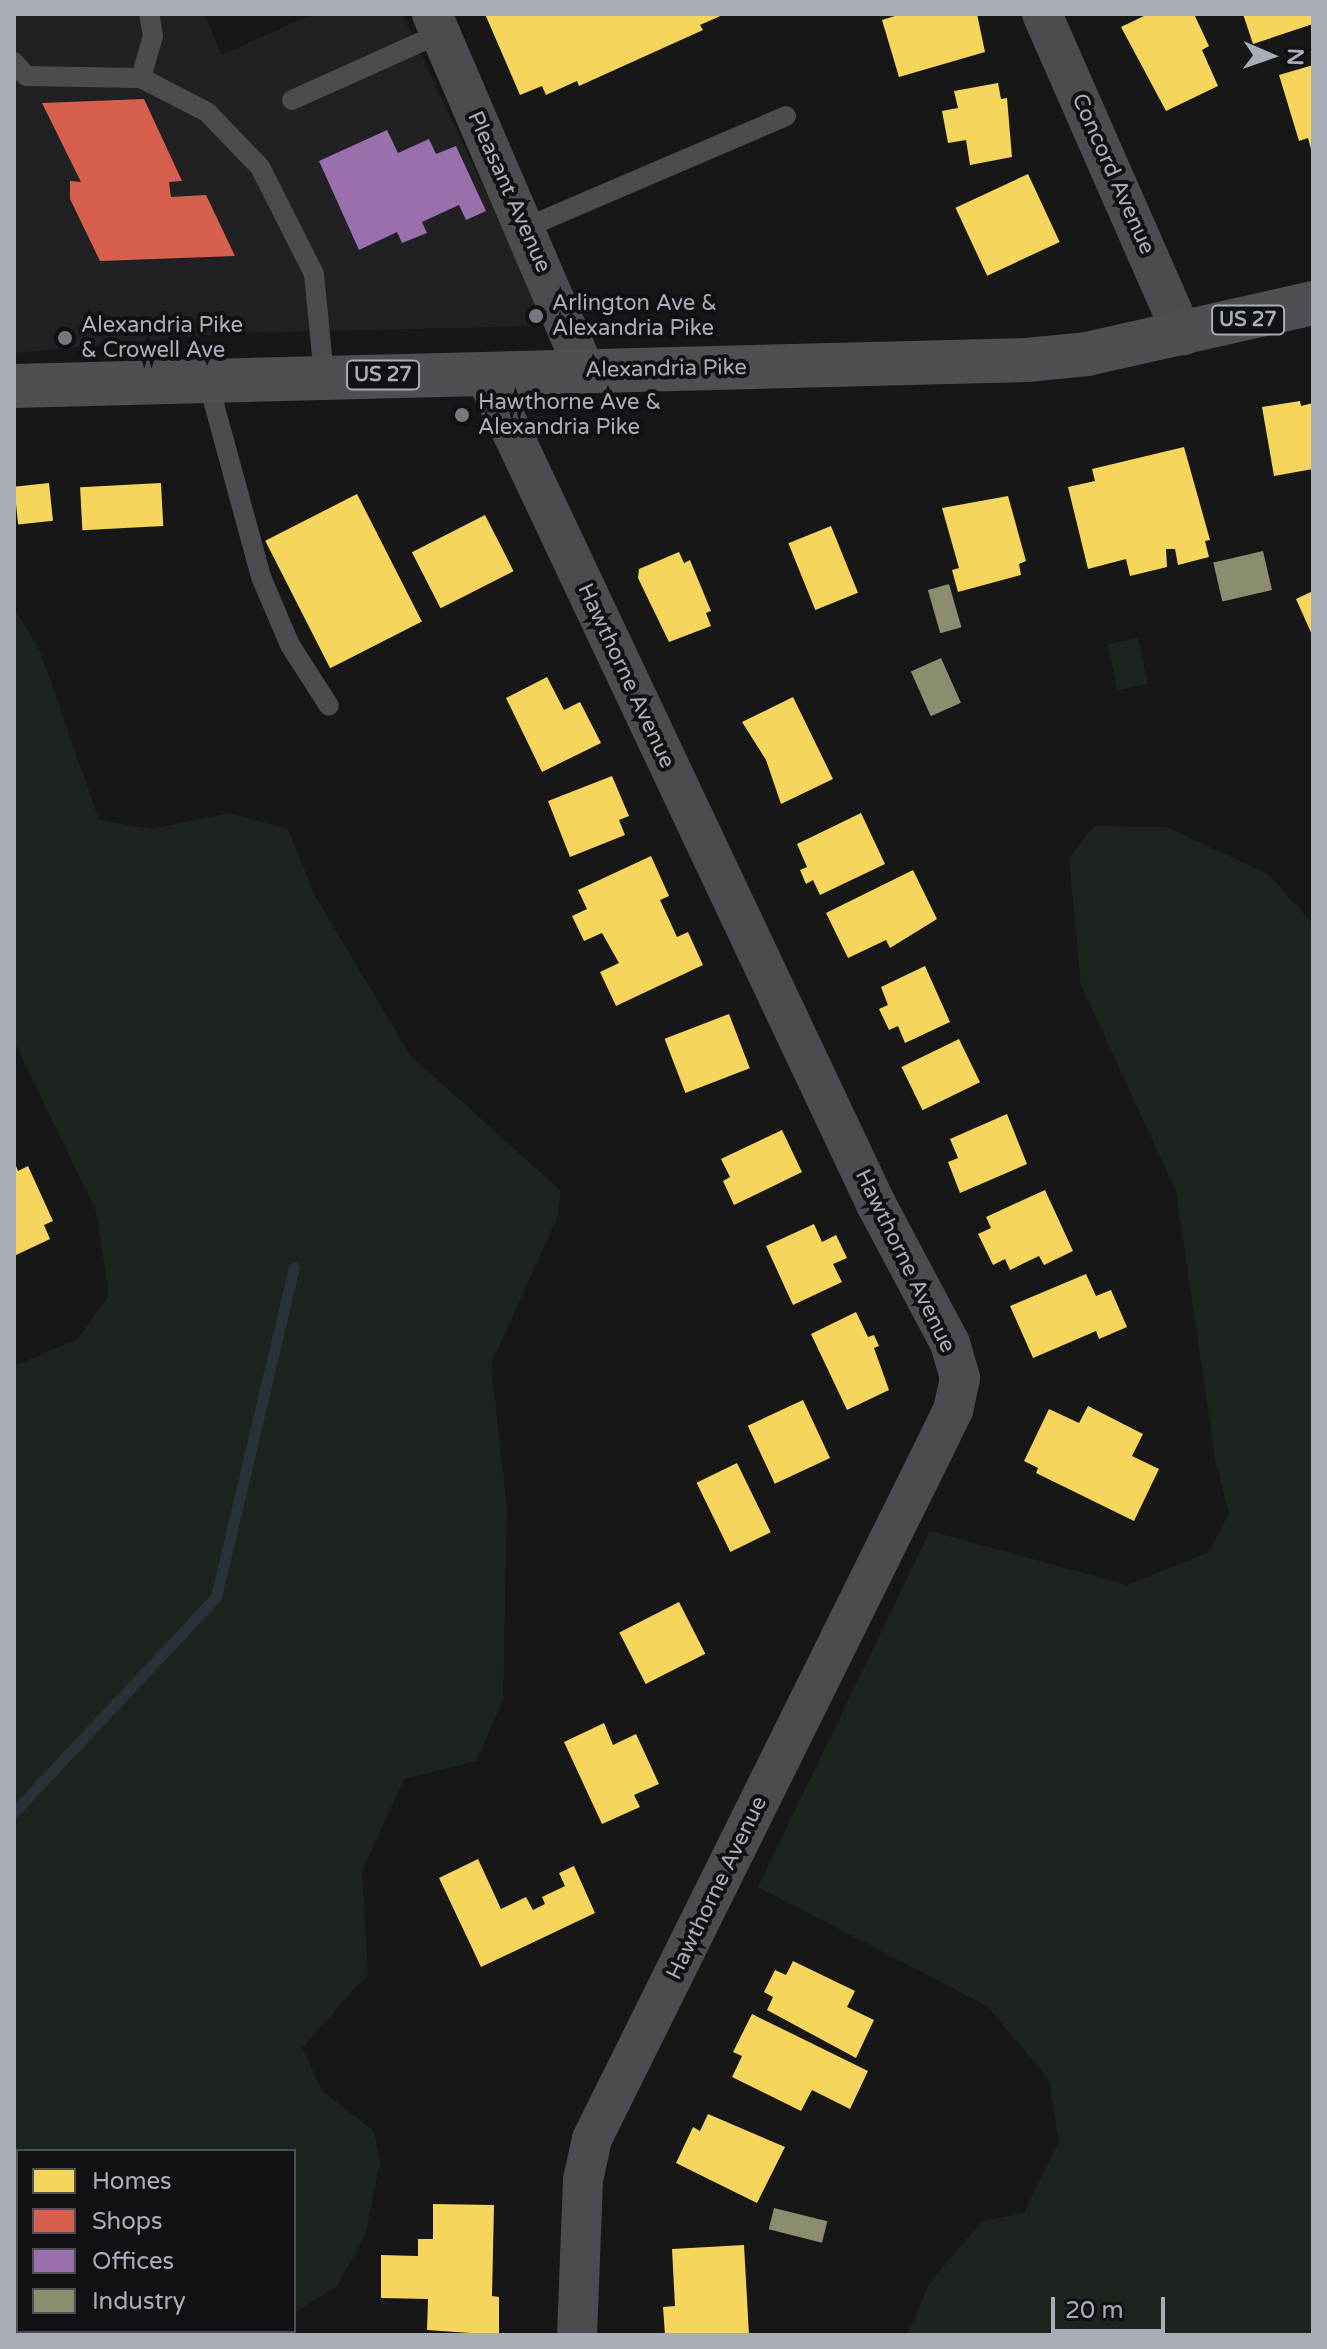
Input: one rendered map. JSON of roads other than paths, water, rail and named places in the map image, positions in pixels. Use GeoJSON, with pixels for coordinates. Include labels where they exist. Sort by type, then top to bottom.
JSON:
{"type":"FeatureCollection","features":[{"type":"Feature","properties":{"kind":"main road","name":"Alexandria Pike"},"geometry":{"type":"LineString","coordinates":[[15,383],[485,375],[1027,360],[1087,354],[1183,335],[1313,303]]}},
{"type":"Feature","properties":{"kind":"street","name":"Concord Avenue"},"geometry":{"type":"LineString","coordinates":[[1042,14],[1183,335]]}},
{"type":"Feature","properties":{"kind":"street","name":"Pleasant Avenue"},"geometry":{"type":"LineString","coordinates":[[436,24],[585,371]]}},
{"type":"Feature","properties":{"kind":"street","name":"Hawthorne Avenue"},"geometry":{"type":"LineString","coordinates":[[485,375],[876,1204],[950,1343],[960,1378],[953,1410],[592,2139],[583,2180],[577,2335]]}},
{"type":"Feature","properties":{"kind":"lane"},"geometry":{"type":"LineString","coordinates":[[141,78],[153,36],[149,14]]}},
{"type":"Feature","properties":{"kind":"lane"},"geometry":{"type":"LineString","coordinates":[[292,100],[436,24]]}},
{"type":"Feature","properties":{"kind":"lane"},"geometry":{"type":"LineString","coordinates":[[14,62],[26,76],[141,78],[207,112],[260,167],[314,274],[324,376]]}},
{"type":"Feature","properties":{"kind":"lane"},"geometry":{"type":"LineString","coordinates":[[525,228],[786,116]]}},
{"type":"Feature","properties":{"kind":"lane"},"geometry":{"type":"LineString","coordinates":[[207,378],[261,577],[290,645],[329,706]]}},
{"type":"Feature","properties":{"kind":"waterway"},"geometry":{"type":"LineString","coordinates":[[14,1812],[216,1597],[294,1267]]}},
{"type":"Feature","properties":{"kind":"place","name":"Arlington Ave & Alexandria Pike"},"geometry":{"type":"Point","coordinates":[536,316]}},
{"type":"Feature","properties":{"kind":"place","name":"Alexandria Pike & Crowell Ave"},"geometry":{"type":"Point","coordinates":[65,338]}},
{"type":"Feature","properties":{"kind":"place","name":"Hawthorne Ave & Alexandria Pike"},"geometry":{"type":"Point","coordinates":[462,415]}}]}
